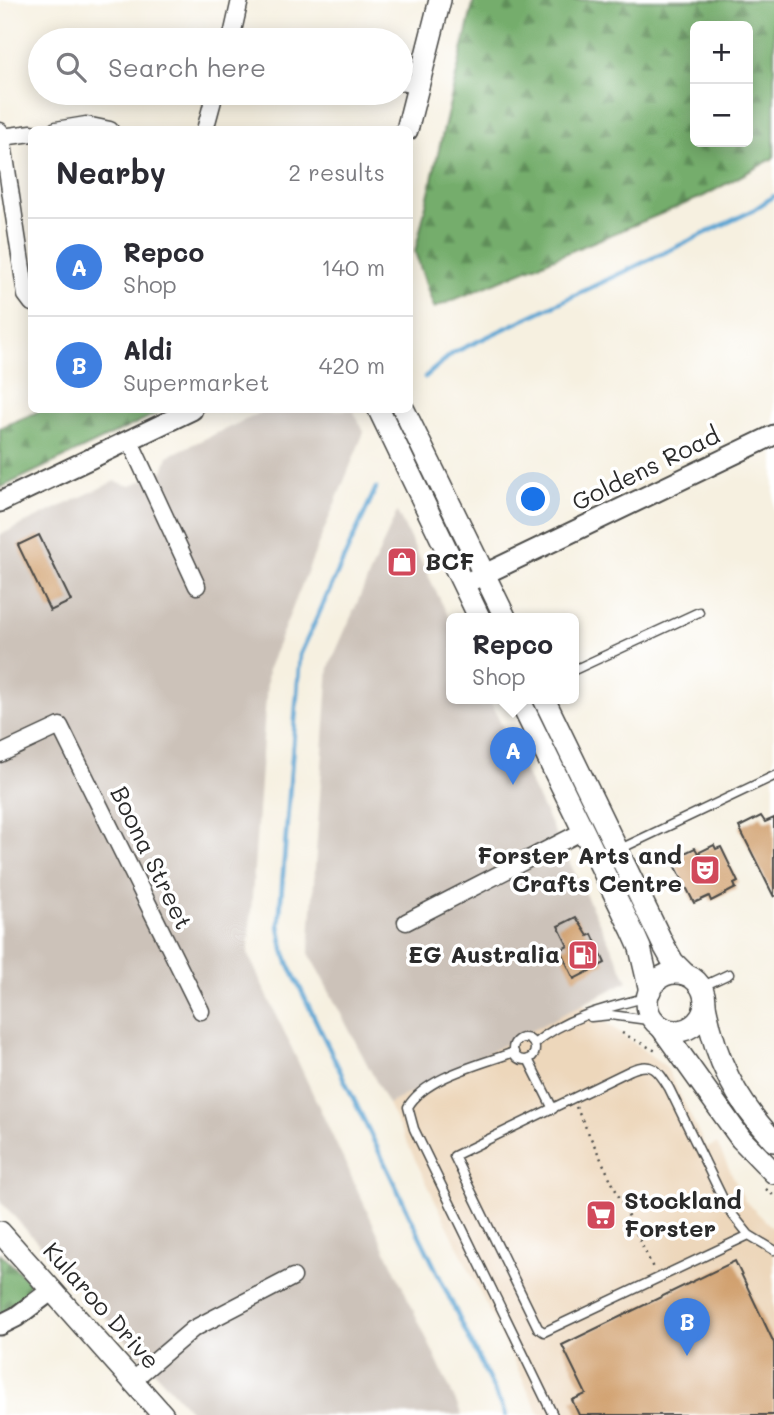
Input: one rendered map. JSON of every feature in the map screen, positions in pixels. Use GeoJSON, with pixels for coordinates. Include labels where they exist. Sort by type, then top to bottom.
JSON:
{"type":"FeatureCollection","features":[{"type":"Feature","properties":{"kind":"main road"},"geometry":{"type":"LineString","coordinates":[[413,73],[440,0]]}},
{"type":"Feature","properties":{"kind":"main road"},"geometry":{"type":"LineString","coordinates":[[407,126],[408,105]]}},
{"type":"Feature","properties":{"kind":"main road"},"geometry":{"type":"LineString","coordinates":[[380,413],[477,613]]}},
{"type":"Feature","properties":{"kind":"main road"},"geometry":{"type":"LineString","coordinates":[[405,413],[503,613]]}},
{"type":"Feature","properties":{"kind":"main road"},"geometry":{"type":"LineString","coordinates":[[521,704],[632,930],[639,948],[649,994],[650,1014],[741,1139],[774,1173]]}},
{"type":"Feature","properties":{"kind":"main road"},"geometry":{"type":"LineString","coordinates":[[546,704],[673,962],[697,989],[718,1057],[732,1088],[774,1141]]}},
{"type":"Feature","properties":{"kind":"main road"},"geometry":{"type":"LineString","coordinates":[[649,994],[660,978],[668,974],[697,989]]}},
{"type":"Feature","properties":{"kind":"main road"},"geometry":{"type":"LineString","coordinates":[[658,1024],[680,1031],[697,1022],[697,989]]}},
{"type":"Feature","properties":{"kind":"main road","name":"Kularoo Drive"},"geometry":{"type":"LineString","coordinates":[[0,1232],[163,1415]]}},
{"type":"Feature","properties":{"kind":"street"},"geometry":{"type":"LineString","coordinates":[[236,28],[240,0]]}},
{"type":"Feature","properties":{"kind":"street"},"geometry":{"type":"LineString","coordinates":[[206,126],[212,105]]}},
{"type":"Feature","properties":{"kind":"street"},"geometry":{"type":"LineString","coordinates":[[28,133],[1,134],[28,298]]}},
{"type":"Feature","properties":{"kind":"street"},"geometry":{"type":"LineString","coordinates":[[0,502],[185,413]]}},
{"type":"Feature","properties":{"kind":"street","name":"Goldens Road"},"geometry":{"type":"LineString","coordinates":[[464,584],[774,435]]}},
{"type":"Feature","properties":{"kind":"street"},"geometry":{"type":"LineString","coordinates":[[129,439],[197,586]]}},
{"type":"Feature","properties":{"kind":"street","name":"Boona Street"},"geometry":{"type":"LineString","coordinates":[[0,754],[60,726],[201,1011]]}},
{"type":"Feature","properties":{"kind":"street"},"geometry":{"type":"LineString","coordinates":[[406,922],[583,831]]}},
{"type":"Feature","properties":{"kind":"street"},"geometry":{"type":"LineString","coordinates":[[132,1381],[193,1329],[293,1277]]}},
{"type":"Feature","properties":{"kind":"street"},"geometry":{"type":"LineString","coordinates":[[0,1325],[16,1317],[52,1290]]}},
{"type":"Feature","properties":{"kind":"lane"},"geometry":{"type":"LineString","coordinates":[[579,668],[699,612]]}},
{"type":"Feature","properties":{"kind":"lane"},"geometry":{"type":"LineString","coordinates":[[617,851],[774,776]]}},
{"type":"Feature","properties":{"kind":"lane"},"geometry":{"type":"LineString","coordinates":[[697,989],[729,974]]}},
{"type":"Feature","properties":{"kind":"lane"},"geometry":{"type":"LineString","coordinates":[[534,1044],[547,1032],[578,1018],[649,994]]}},
{"type":"Feature","properties":{"kind":"lane"},"geometry":{"type":"LineString","coordinates":[[578,1018],[611,1015],[658,1024]]}},
{"type":"Feature","properties":{"kind":"lane"},"geometry":{"type":"LineString","coordinates":[[522,1038],[529,1039],[534,1044],[534,1054],[528,1059],[518,1058],[514,1052],[516,1042],[522,1038]]}},
{"type":"Feature","properties":{"kind":"lane"},"geometry":{"type":"LineString","coordinates":[[514,1052],[443,1079],[415,1095],[408,1107],[414,1129],[553,1415]]}},
{"type":"Feature","properties":{"kind":"lane"},"geometry":{"type":"LineString","coordinates":[[528,1059],[553,1109]]}},
{"type":"Feature","properties":{"kind":"lane"},"geometry":{"type":"LineString","coordinates":[[749,1236],[544,1332],[538,1328],[454,1156],[643,1066],[658,1071],[669,1088],[728,1209],[749,1236],[774,1250]]}},
{"type":"Feature","properties":{"kind":"lane"},"geometry":{"type":"LineString","coordinates":[[766,1245],[774,1260]]}},
{"type":"Feature","properties":{"kind":"path"},"geometry":{"type":"LineString","coordinates":[[576,1107],[655,1271]]}},
{"type":"Feature","properties":{"kind":"shaded area"},"geometry":{"type":"Polygon","coordinates":[[[260,413],[354,413],[364,432],[268,668],[248,954],[462,1415],[194,1415],[0,1201],[0,535],[115,481],[130,486],[163,471],[168,456],[260,413]]]}},
{"type":"Feature","properties":{"kind":"shaded area"},"geometry":{"type":"Polygon","coordinates":[[[397,512],[447,613],[446,704],[491,704],[628,981],[388,1104],[309,953],[329,667],[397,512]]]}},
{"type":"Feature","properties":{"kind":"shaded area","name":"Stockland Forster"},"geometry":{"type":"Polygon","coordinates":[[[582,1004],[666,1067],[706,1148],[717,1144],[745,1201],[774,1229],[774,1415],[540,1415],[388,1104],[582,1004]]]}},
{"type":"Feature","properties":{"kind":"green space"},"geometry":{"type":"Polygon","coordinates":[[[474,0],[774,0],[772,159],[704,196],[434,308],[415,252],[474,0]]]}},
{"type":"Feature","properties":{"kind":"green space"},"geometry":{"type":"Polygon","coordinates":[[[35,413],[158,413],[0,488],[0,428],[35,413]]]}},
{"type":"Feature","properties":{"kind":"green space"},"geometry":{"type":"Polygon","coordinates":[[[0,1253],[30,1283],[23,1299],[0,1314],[0,1253]]]}},
{"type":"Feature","properties":{"kind":"building"},"geometry":{"type":"Polygon","coordinates":[[[39,535],[71,601],[50,611],[18,545],[39,535]]]}},
{"type":"Feature","properties":{"kind":"building"},"geometry":{"type":"Polygon","coordinates":[[[761,816],[765,822],[774,818],[774,897],[739,827],[761,816]]]}},
{"type":"Feature","properties":{"kind":"building","name":"Forster Arts and Crafts Centre"},"geometry":{"type":"Polygon","coordinates":[[[714,845],[716,849],[721,847],[738,882],[734,884],[736,888],[711,901],[709,896],[694,903],[672,859],[695,848],[698,853],[714,845]]]}},
{"type":"Feature","properties":{"kind":"building"},"geometry":{"type":"Polygon","coordinates":[[[576,917],[588,936],[592,934],[605,963],[574,979],[560,950],[568,946],[558,926],[576,917]]]}},
{"type":"Feature","properties":{"kind":"building"},"geometry":{"type":"Polygon","coordinates":[[[735,1261],[774,1343],[774,1415],[579,1415],[572,1400],[586,1394],[562,1345],[735,1261]]]}},
{"type":"Feature","properties":{"kind":"waterway"},"geometry":{"type":"LineString","coordinates":[[425,377],[453,353],[752,211],[774,196]]}},
{"type":"Feature","properties":{"kind":"waterway"},"geometry":{"type":"LineString","coordinates":[[376,488],[300,655],[279,925],[289,965],[506,1415]]}},
{"type":"Feature","properties":{"kind":"place","name":"BCF"},"geometry":{"type":"Point","coordinates":[402,562]}},
{"type":"Feature","properties":{"kind":"place","name":"Repco"},"geometry":{"type":"Point","coordinates":[513,785]}},
{"type":"Feature","properties":{"kind":"place","name":"Forster Arts and Crafts Centre"},"geometry":{"type":"Point","coordinates":[705,870]}},
{"type":"Feature","properties":{"kind":"place","name":"EG Australia"},"geometry":{"type":"Point","coordinates":[583,955]}},
{"type":"Feature","properties":{"kind":"place","name":"Stockland Forster"},"geometry":{"type":"Point","coordinates":[601,1215]}},
{"type":"Feature","properties":{"kind":"place","name":"Aldi"},"geometry":{"type":"Point","coordinates":[687,1356]}}]}
